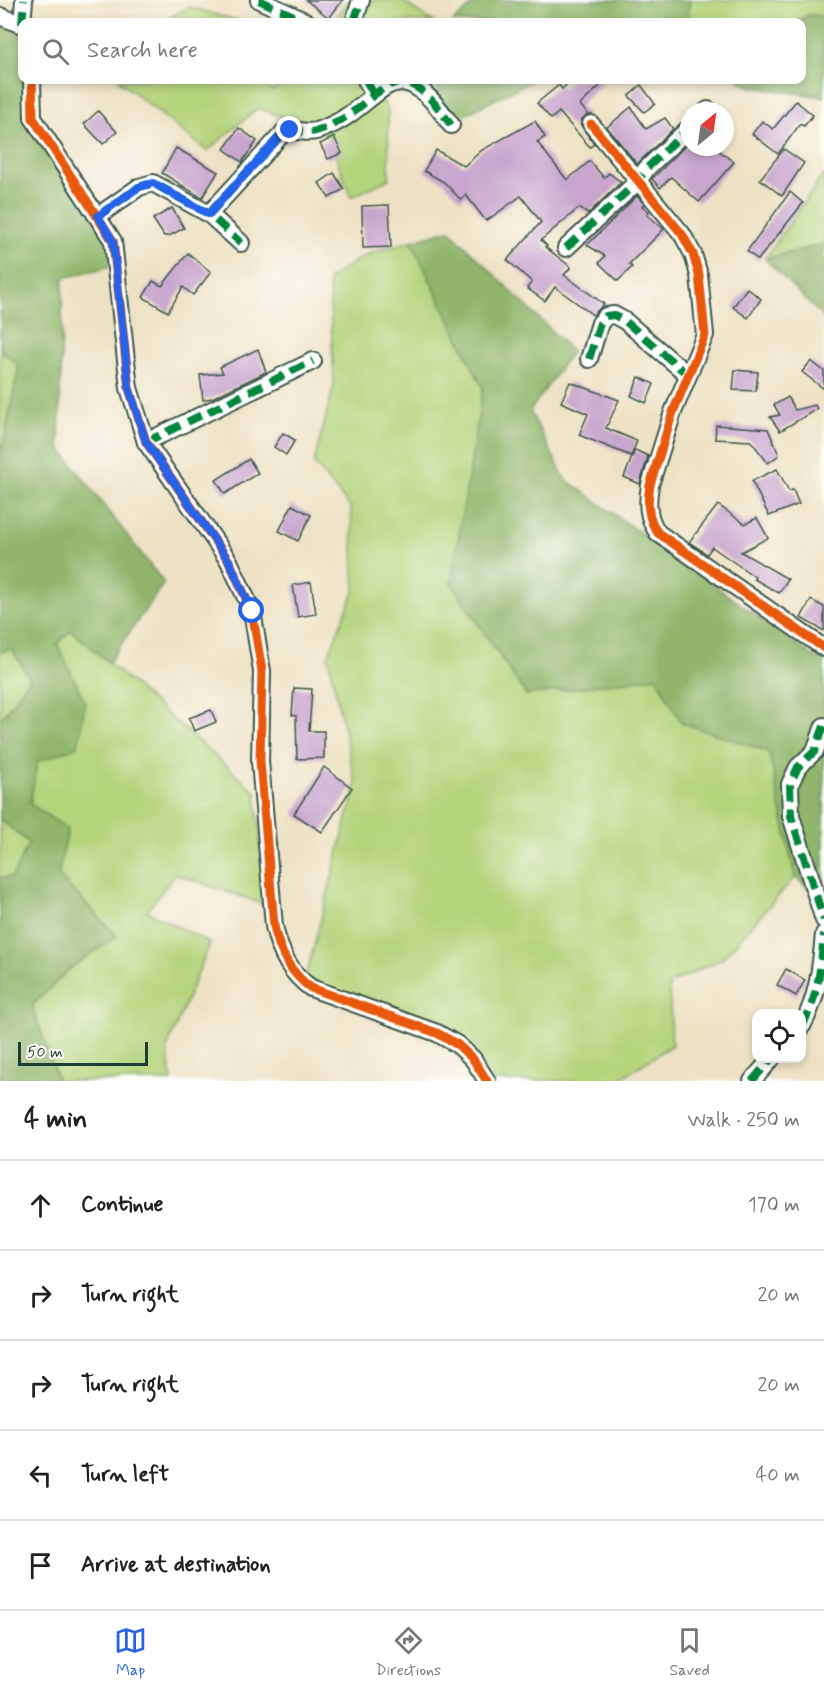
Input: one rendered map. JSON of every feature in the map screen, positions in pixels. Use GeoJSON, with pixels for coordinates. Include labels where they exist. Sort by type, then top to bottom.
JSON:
{"type":"FeatureCollection","features":[{"type":"Feature","properties":{"kind":"street"},"geometry":{"type":"LineString","coordinates":[[23,18],[24,0]]}},
{"type":"Feature","properties":{"kind":"street"},"geometry":{"type":"LineString","coordinates":[[259,0],[298,18]]}},
{"type":"Feature","properties":{"kind":"street"},"geometry":{"type":"LineString","coordinates":[[355,18],[361,0]]}},
{"type":"Feature","properties":{"kind":"street"},"geometry":{"type":"LineString","coordinates":[[0,16],[18,23]]}},
{"type":"Feature","properties":{"kind":"street"},"geometry":{"type":"LineString","coordinates":[[32,84],[33,118],[113,241],[129,388],[146,442],[229,561],[252,611],[262,671],[260,761],[273,926],[278,947],[301,981],[311,988],[437,1033],[458,1044],[473,1059],[487,1081]]}},
{"type":"Feature","properties":{"kind":"street"},"geometry":{"type":"LineString","coordinates":[[414,84],[439,107],[451,125]]}},
{"type":"Feature","properties":{"kind":"street"},"geometry":{"type":"LineString","coordinates":[[209,214],[284,132],[290,130],[315,131],[352,112],[370,87]]}},
{"type":"Feature","properties":{"kind":"street"},"geometry":{"type":"LineString","coordinates":[[591,124],[682,234],[693,254],[699,275],[705,335],[673,412],[650,485],[648,497],[650,522],[658,533],[824,648]]}},
{"type":"Feature","properties":{"kind":"street"},"geometry":{"type":"LineString","coordinates":[[566,248],[638,182],[647,168],[680,137]]}},
{"type":"Feature","properties":{"kind":"street"},"geometry":{"type":"LineString","coordinates":[[98,216],[139,187],[153,183],[209,214],[241,243]]}},
{"type":"Feature","properties":{"kind":"street"},"geometry":{"type":"LineString","coordinates":[[589,359],[600,323],[606,316],[614,315],[625,321],[688,375]]}},
{"type":"Feature","properties":{"kind":"street"},"geometry":{"type":"LineString","coordinates":[[146,442],[313,361]]}},
{"type":"Feature","properties":{"kind":"street"},"geometry":{"type":"LineString","coordinates":[[824,726],[815,750],[798,767],[790,784],[789,798],[791,816],[824,920]]}},
{"type":"Feature","properties":{"kind":"street"},"geometry":{"type":"LineString","coordinates":[[806,1018],[820,978],[824,934]]}},
{"type":"Feature","properties":{"kind":"street"},"geometry":{"type":"LineString","coordinates":[[752,1081],[768,1063]]}},
{"type":"Feature","properties":{"kind":"green space"},"geometry":{"type":"Polygon","coordinates":[[[348,0],[400,0],[428,18],[337,18],[348,0]]]}},
{"type":"Feature","properties":{"kind":"green space"},"geometry":{"type":"Polygon","coordinates":[[[478,0],[690,0],[688,17],[690,18],[458,18],[478,0]]]}},
{"type":"Feature","properties":{"kind":"green space"},"geometry":{"type":"Polygon","coordinates":[[[690,0],[824,0],[824,16],[808,15],[803,18],[688,17],[690,0]]]}},
{"type":"Feature","properties":{"kind":"green space"},"geometry":{"type":"Polygon","coordinates":[[[189,7],[229,18],[168,18],[189,7]]]}},
{"type":"Feature","properties":{"kind":"green space"},"geometry":{"type":"Polygon","coordinates":[[[0,9],[18,26],[18,84],[27,84],[41,136],[106,215],[116,265],[63,278],[59,447],[164,583],[109,662],[71,631],[57,644],[85,702],[78,746],[37,762],[30,804],[68,829],[58,875],[117,936],[69,969],[32,1006],[58,1081],[0,1081],[0,878],[12,877],[29,843],[0,819],[0,720],[30,679],[12,649],[0,652],[0,450],[3,446],[19,366],[0,349],[0,9]]]}},
{"type":"Feature","properties":{"kind":"green space"},"geometry":{"type":"Polygon","coordinates":[[[808,15],[824,16],[824,97],[752,87],[746,84],[806,84],[806,18],[803,18],[808,15]]]}},
{"type":"Feature","properties":{"kind":"green space"},"geometry":{"type":"Polygon","coordinates":[[[123,84],[263,84],[272,91],[280,84],[373,84],[388,111],[389,179],[351,197],[328,135],[258,108],[207,151],[123,84]]]}},
{"type":"Feature","properties":{"kind":"green space"},"geometry":{"type":"Polygon","coordinates":[[[436,84],[525,84],[451,122],[436,84]]]}},
{"type":"Feature","properties":{"kind":"green space"},"geometry":{"type":"Polygon","coordinates":[[[824,174],[824,244],[765,259],[824,174]]]}},
{"type":"Feature","properties":{"kind":"green space"},"geometry":{"type":"Polygon","coordinates":[[[449,230],[572,351],[530,411],[565,479],[817,659],[824,652],[824,902],[795,877],[769,752],[682,723],[656,677],[526,695],[451,583],[483,388],[411,241],[449,230]]]}},
{"type":"Feature","properties":{"kind":"green space"},"geometry":{"type":"Polygon","coordinates":[[[411,241],[483,388],[452,583],[526,695],[656,677],[682,723],[769,752],[795,877],[722,959],[669,984],[672,1045],[617,1081],[481,1081],[473,1066],[431,1029],[304,984],[356,785],[328,656],[355,590],[351,508],[314,463],[334,385],[329,279],[365,255],[411,241]]]}},
{"type":"Feature","properties":{"kind":"green space"},"geometry":{"type":"Polygon","coordinates":[[[824,244],[824,318],[765,259],[824,244]]]}},
{"type":"Feature","properties":{"kind":"green space"},"geometry":{"type":"Polygon","coordinates":[[[0,349],[19,365],[3,446],[0,450],[0,349]]]}},
{"type":"Feature","properties":{"kind":"green space"},"geometry":{"type":"Polygon","coordinates":[[[71,630],[256,792],[266,905],[175,874],[147,911],[210,943],[167,1048],[172,1081],[58,1081],[32,1006],[69,969],[117,936],[58,875],[30,804],[37,762],[85,702],[57,644],[71,630]]]}},
{"type":"Feature","properties":{"kind":"green space"},"geometry":{"type":"Polygon","coordinates":[[[12,648],[30,679],[0,720],[0,652],[12,648]]]}},
{"type":"Feature","properties":{"kind":"green space"},"geometry":{"type":"Polygon","coordinates":[[[0,819],[29,843],[12,877],[0,878],[0,819]]]}},
{"type":"Feature","properties":{"kind":"building"},"geometry":{"type":"Polygon","coordinates":[[[306,0],[343,0],[329,18],[306,0]]]}},
{"type":"Feature","properties":{"kind":"building"},"geometry":{"type":"Polygon","coordinates":[[[568,84],[602,84],[580,105],[588,114],[581,120],[581,125],[594,144],[590,147],[559,112],[551,119],[537,103],[559,85],[562,89],[568,84]]]}},
{"type":"Feature","properties":{"kind":"building"},"geometry":{"type":"Polygon","coordinates":[[[641,85],[655,104],[644,112],[629,96],[641,85]]]}},
{"type":"Feature","properties":{"kind":"building"},"geometry":{"type":"Polygon","coordinates":[[[796,101],[813,115],[804,126],[800,124],[778,154],[752,134],[762,121],[773,129],[796,101]]]}},
{"type":"Feature","properties":{"kind":"building"},"geometry":{"type":"Polygon","coordinates":[[[631,107],[646,129],[665,118],[673,129],[637,164],[607,127],[631,107]]]}},
{"type":"Feature","properties":{"kind":"building"},"geometry":{"type":"Polygon","coordinates":[[[98,111],[117,132],[103,144],[84,124],[98,111]]]}},
{"type":"Feature","properties":{"kind":"building"},"geometry":{"type":"Polygon","coordinates":[[[535,121],[545,137],[537,142],[567,180],[590,161],[604,178],[609,173],[621,182],[588,214],[579,208],[541,240],[547,246],[545,247],[571,267],[564,275],[604,304],[593,315],[555,287],[545,301],[527,288],[532,282],[507,260],[541,222],[521,196],[486,221],[466,195],[461,200],[444,182],[424,171],[436,150],[464,166],[482,150],[535,121]]]}},
{"type":"Feature","properties":{"kind":"building"},"geometry":{"type":"Polygon","coordinates":[[[239,128],[257,141],[242,162],[224,149],[239,128]]]}},
{"type":"Feature","properties":{"kind":"building"},"geometry":{"type":"Polygon","coordinates":[[[334,137],[342,153],[328,159],[320,144],[334,137]]]}},
{"type":"Feature","properties":{"kind":"building"},"geometry":{"type":"Polygon","coordinates":[[[176,148],[218,172],[202,198],[162,173],[176,148]]]}},
{"type":"Feature","properties":{"kind":"building"},"geometry":{"type":"Polygon","coordinates":[[[784,149],[804,163],[782,196],[760,179],[784,149]]]}},
{"type":"Feature","properties":{"kind":"building"},"geometry":{"type":"Polygon","coordinates":[[[680,151],[680,156],[726,156],[734,162],[699,202],[671,177],[660,188],[652,179],[680,151]]]}},
{"type":"Feature","properties":{"kind":"building"},"geometry":{"type":"Polygon","coordinates":[[[334,173],[344,189],[329,198],[319,183],[334,173]]]}},
{"type":"Feature","properties":{"kind":"building"},"geometry":{"type":"Polygon","coordinates":[[[790,192],[803,203],[758,260],[747,251],[790,192]]]}},
{"type":"Feature","properties":{"kind":"building"},"geometry":{"type":"Polygon","coordinates":[[[637,196],[644,204],[642,206],[649,212],[647,215],[664,229],[629,264],[632,267],[618,281],[599,263],[605,256],[587,245],[637,196]]]}},
{"type":"Feature","properties":{"kind":"building"},"geometry":{"type":"Polygon","coordinates":[[[389,205],[391,247],[363,248],[362,206],[389,205]]]}},
{"type":"Feature","properties":{"kind":"building"},"geometry":{"type":"Polygon","coordinates":[[[172,208],[184,228],[169,236],[164,236],[153,219],[172,208]]]}},
{"type":"Feature","properties":{"kind":"building"},"geometry":{"type":"Polygon","coordinates":[[[188,253],[211,272],[193,295],[183,287],[168,312],[143,297],[153,281],[162,286],[188,253]]]}},
{"type":"Feature","properties":{"kind":"building"},"geometry":{"type":"Polygon","coordinates":[[[747,288],[761,299],[748,318],[733,307],[747,288]]]}},
{"type":"Feature","properties":{"kind":"building"},"geometry":{"type":"Polygon","coordinates":[[[258,349],[266,372],[212,398],[203,400],[200,375],[223,373],[220,367],[258,349]]]}},
{"type":"Feature","properties":{"kind":"building"},"geometry":{"type":"Polygon","coordinates":[[[811,361],[824,371],[824,389],[802,372],[811,361]]]}},
{"type":"Feature","properties":{"kind":"building"},"geometry":{"type":"Polygon","coordinates":[[[735,370],[758,372],[756,391],[733,390],[735,370]]]}},
{"type":"Feature","properties":{"kind":"building"},"geometry":{"type":"Polygon","coordinates":[[[639,377],[654,384],[646,403],[631,396],[639,377]]]}},
{"type":"Feature","properties":{"kind":"building"},"geometry":{"type":"Polygon","coordinates":[[[570,382],[619,400],[606,428],[637,441],[631,456],[579,435],[588,414],[561,402],[570,382]]]}},
{"type":"Feature","properties":{"kind":"building"},"geometry":{"type":"Polygon","coordinates":[[[788,397],[795,410],[815,405],[817,409],[780,431],[770,417],[780,415],[774,405],[788,397]]]}},
{"type":"Feature","properties":{"kind":"building"},"geometry":{"type":"Polygon","coordinates":[[[716,425],[768,429],[779,455],[768,463],[751,441],[715,439],[716,425]]]}},
{"type":"Feature","properties":{"kind":"building"},"geometry":{"type":"Polygon","coordinates":[[[283,433],[295,440],[286,455],[274,447],[283,433]]]}},
{"type":"Feature","properties":{"kind":"building"},"geometry":{"type":"Polygon","coordinates":[[[635,450],[648,456],[640,484],[624,477],[635,450]]]}},
{"type":"Feature","properties":{"kind":"building"},"geometry":{"type":"Polygon","coordinates":[[[249,459],[258,473],[225,494],[216,480],[249,459]]]}},
{"type":"Feature","properties":{"kind":"building"},"geometry":{"type":"Polygon","coordinates":[[[777,469],[789,491],[793,490],[799,504],[769,516],[752,481],[777,469]]]}},
{"type":"Feature","properties":{"kind":"building"},"geometry":{"type":"Polygon","coordinates":[[[292,505],[311,515],[298,541],[279,531],[292,505]]]}},
{"type":"Feature","properties":{"kind":"building"},"geometry":{"type":"Polygon","coordinates":[[[718,505],[745,524],[757,518],[768,538],[741,552],[788,579],[779,593],[754,579],[755,577],[712,547],[707,554],[689,542],[718,505]]]}},
{"type":"Feature","properties":{"kind":"building"},"geometry":{"type":"Polygon","coordinates":[[[311,582],[316,614],[298,617],[293,585],[311,582]]]}},
{"type":"Feature","properties":{"kind":"building"},"geometry":{"type":"Polygon","coordinates":[[[811,600],[824,607],[824,631],[801,618],[811,600]]]}},
{"type":"Feature","properties":{"kind":"building"},"geometry":{"type":"Polygon","coordinates":[[[294,688],[312,689],[309,731],[324,731],[324,758],[297,759],[296,716],[292,715],[294,688]]]}},
{"type":"Feature","properties":{"kind":"building"},"geometry":{"type":"Polygon","coordinates":[[[211,710],[216,722],[194,731],[189,718],[211,710]]]}},
{"type":"Feature","properties":{"kind":"building"},"geometry":{"type":"Polygon","coordinates":[[[324,767],[352,788],[322,832],[294,814],[324,767]]]}},
{"type":"Feature","properties":{"kind":"building"},"geometry":{"type":"Polygon","coordinates":[[[786,969],[805,980],[796,996],[777,985],[786,969]]]}},
{"type":"Feature","properties":{"kind":"marked path"},"geometry":{"type":"LineString","coordinates":[[22,18],[24,0]]}},
{"type":"Feature","properties":{"kind":"marked path"},"geometry":{"type":"LineString","coordinates":[[259,0],[298,18]]}},
{"type":"Feature","properties":{"kind":"marked path"},"geometry":{"type":"LineString","coordinates":[[355,18],[361,0]]}},
{"type":"Feature","properties":{"kind":"marked path"},"geometry":{"type":"LineString","coordinates":[[368,84],[374,95]]}},
{"type":"Feature","properties":{"kind":"marked path"},"geometry":{"type":"LineString","coordinates":[[209,214],[284,132],[312,132],[338,122],[385,87],[393,84]]}},
{"type":"Feature","properties":{"kind":"marked path"},"geometry":{"type":"LineString","coordinates":[[408,84],[413,85],[430,99],[451,125]]}},
{"type":"Feature","properties":{"kind":"marked path"},"geometry":{"type":"LineString","coordinates":[[566,248],[637,182],[647,168],[680,137]]}},
{"type":"Feature","properties":{"kind":"marked path"},"geometry":{"type":"LineString","coordinates":[[98,216],[139,187],[153,183],[209,214],[241,243]]}},
{"type":"Feature","properties":{"kind":"marked path"},"geometry":{"type":"LineString","coordinates":[[589,359],[600,323],[606,316],[614,315],[625,321],[688,375]]}},
{"type":"Feature","properties":{"kind":"marked path"},"geometry":{"type":"LineString","coordinates":[[146,442],[313,361]]}},
{"type":"Feature","properties":{"kind":"marked path"},"geometry":{"type":"LineString","coordinates":[[824,726],[815,751],[798,767],[790,784],[791,816],[824,920]]}},
{"type":"Feature","properties":{"kind":"marked path"},"geometry":{"type":"LineString","coordinates":[[806,1017],[812,1004],[820,970],[824,934]]}},
{"type":"Feature","properties":{"kind":"marked path"},"geometry":{"type":"LineString","coordinates":[[752,1081],[768,1063]]}},
{"type":"Feature","properties":{"kind":"cycle path"},"geometry":{"type":"LineString","coordinates":[[32,84],[33,118],[113,241],[129,388],[146,442],[229,561],[252,611],[262,671],[260,761],[274,926],[282,953],[291,968],[311,988],[437,1033],[458,1045],[473,1059],[487,1081]]}},
{"type":"Feature","properties":{"kind":"cycle path"},"geometry":{"type":"LineString","coordinates":[[591,124],[682,234],[693,254],[699,275],[705,335],[673,412],[650,485],[648,504],[652,522],[658,533],[824,648]]}},
{"type":"Feature","properties":{"kind":"route"},"geometry":{"type":"LineString","coordinates":[[252,611],[229,561],[146,442],[129,388],[113,241],[98,216],[139,187],[153,183],[209,214],[284,132],[290,130]]}}]}
